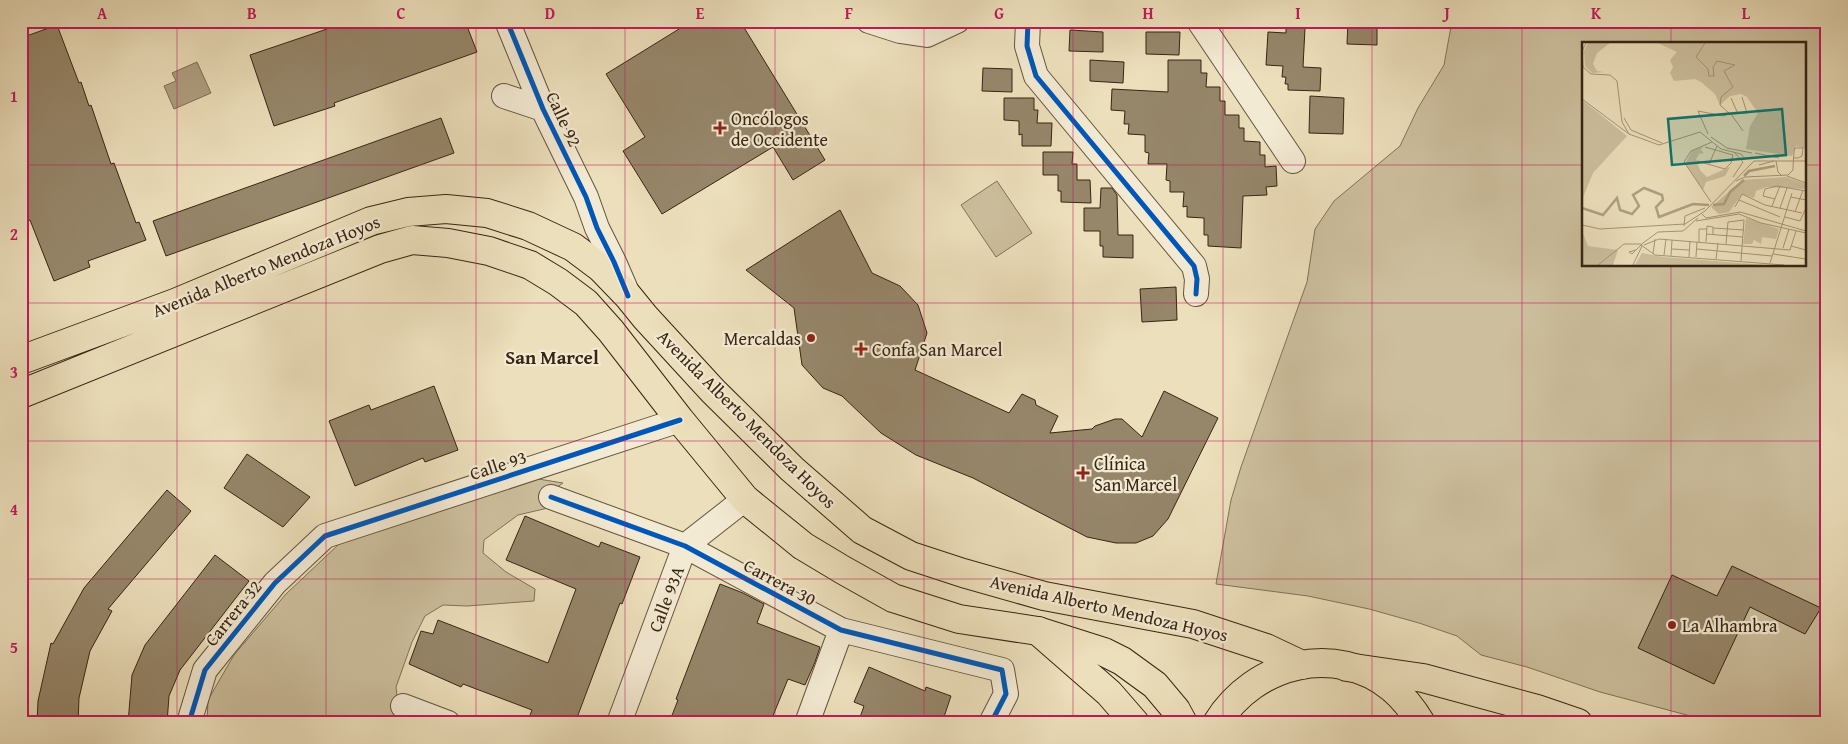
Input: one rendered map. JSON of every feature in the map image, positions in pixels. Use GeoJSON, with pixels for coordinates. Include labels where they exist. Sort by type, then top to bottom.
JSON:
{"type":"FeatureCollection","features":[{"type":"Feature","properties":{"kind":"main road","name":"Avenida Alberto Mendoza Hoyos"},"geometry":{"type":"LineString","coordinates":[[21,360],[175,303],[371,220],[408,212],[446,208],[488,213],[528,226],[573,247],[601,268],[713,391],[792,469],[862,530],[911,556],[963,572],[1044,596],[1193,624],[1266,648],[1302,665]]}},
{"type":"Feature","properties":{"kind":"main road","name":"Avenida Alberto Mendoza Hoyos"},"geometry":{"type":"LineString","coordinates":[[21,394],[380,249],[412,240],[448,243],[489,251],[530,265],[586,302],[745,499],[804,546],[842,570],[894,598],[959,618],[1038,632],[1104,652],[1122,661],[1155,685],[1176,710],[1183,723]]}},
{"type":"Feature","properties":{"kind":"main road"},"geometry":{"type":"LineString","coordinates":[[1038,632],[1109,693],[1135,723]]}},
{"type":"Feature","properties":{"kind":"main road"},"geometry":{"type":"LineString","coordinates":[[1217,723],[1225,710],[1241,693],[1259,679],[1280,670],[1302,665],[1325,663],[1423,678],[1537,709],[1578,723]]}},
{"type":"Feature","properties":{"kind":"main road"},"geometry":{"type":"LineString","coordinates":[[1347,667],[1370,675],[1384,684],[1415,714]]}},
{"type":"Feature","properties":{"kind":"street","name":"Calle 92"},"geometry":{"type":"LineString","coordinates":[[507,21],[544,110],[586,197],[597,228],[628,296]]}},
{"type":"Feature","properties":{"kind":"street"},"geometry":{"type":"LineString","coordinates":[[869,21],[900,31],[927,35],[957,21]]}},
{"type":"Feature","properties":{"kind":"street"},"geometry":{"type":"LineString","coordinates":[[1028,21],[1027,46],[1036,76],[1194,266],[1197,279],[1196,294]]}},
{"type":"Feature","properties":{"kind":"street"},"geometry":{"type":"LineString","coordinates":[[1199,21],[1293,161]]}},
{"type":"Feature","properties":{"kind":"street"},"geometry":{"type":"LineString","coordinates":[[504,96],[544,110]]}},
{"type":"Feature","properties":{"kind":"street"},"geometry":{"type":"LineString","coordinates":[[573,247],[597,228]]}},
{"type":"Feature","properties":{"kind":"street","name":"Calle 93"},"geometry":{"type":"LineString","coordinates":[[325,536],[680,420]]}},
{"type":"Feature","properties":{"kind":"street","name":"Carrera 30"},"geometry":{"type":"LineString","coordinates":[[551,497],[686,546],[841,630],[1002,670],[1006,694],[991,723]]}},
{"type":"Feature","properties":{"kind":"street","name":"Calle 93A"},"geometry":{"type":"LineString","coordinates":[[619,723],[686,546],[745,499]]}},
{"type":"Feature","properties":{"kind":"street","name":"Carrera 32"},"geometry":{"type":"LineString","coordinates":[[191,723],[191,716],[205,670],[275,583],[325,536]]}},
{"type":"Feature","properties":{"kind":"street"},"geometry":{"type":"LineString","coordinates":[[807,723],[841,630]]}},
{"type":"Feature","properties":{"kind":"street"},"geometry":{"type":"LineString","coordinates":[[403,706],[448,723]]}},
{"type":"Feature","properties":{"kind":"shaded area"},"geometry":{"type":"Polygon","coordinates":[[[1452,21],[1827,21],[1827,723],[1732,723],[1702,719],[1600,692],[1527,667],[1481,655],[1457,636],[1369,609],[1308,596],[1216,584],[1231,500],[1307,282],[1315,229],[1334,201],[1400,146],[1418,108],[1444,65],[1452,21]]]}},
{"type":"Feature","properties":{"kind":"shaded area"},"geometry":{"type":"Polygon","coordinates":[[[197,62],[211,93],[174,109],[164,86],[176,81],[172,73],[197,62]]]}},
{"type":"Feature","properties":{"kind":"shaded area"},"geometry":{"type":"Polygon","coordinates":[[[997,181],[1032,233],[996,257],[961,205],[997,181]]]}},
{"type":"Feature","properties":{"kind":"shaded area"},"geometry":{"type":"Polygon","coordinates":[[[526,477],[563,483],[542,498],[548,508],[518,515],[484,540],[483,553],[506,572],[535,589],[534,601],[467,606],[443,605],[425,616],[412,642],[396,687],[399,713],[409,723],[207,723],[208,700],[234,655],[286,594],[339,544],[526,477]]]}},
{"type":"Feature","properties":{"kind":"building"},"geometry":{"type":"Polygon","coordinates":[[[345,21],[465,21],[477,52],[334,103],[335,106],[274,126],[250,55],[345,21]]]}},
{"type":"Feature","properties":{"kind":"building"},"geometry":{"type":"Polygon","coordinates":[[[692,21],[740,21],[825,160],[793,180],[773,147],[662,214],[623,151],[645,137],[606,74],[692,21]]]}},
{"type":"Feature","properties":{"kind":"building"},"geometry":{"type":"Polygon","coordinates":[[[1348,21],[1377,22],[1377,45],[1347,44],[1348,21]]]}},
{"type":"Feature","properties":{"kind":"building"},"geometry":{"type":"Polygon","coordinates":[[[57,25],[79,83],[81,82],[89,106],[91,105],[111,164],[114,163],[136,223],[139,222],[146,240],[88,261],[90,267],[54,281],[30,220],[28,221],[21,203],[21,38],[57,25]]]}},
{"type":"Feature","properties":{"kind":"building"},"geometry":{"type":"Polygon","coordinates":[[[1286,27],[1305,28],[1303,67],[1321,68],[1320,91],[1288,90],[1288,84],[1285,84],[1286,77],[1282,77],[1283,66],[1266,65],[1268,32],[1286,33],[1286,27]]]}},
{"type":"Feature","properties":{"kind":"building"},"geometry":{"type":"Polygon","coordinates":[[[1070,30],[1103,32],[1103,52],[1069,51],[1070,30]]]}},
{"type":"Feature","properties":{"kind":"building"},"geometry":{"type":"Polygon","coordinates":[[[1146,32],[1180,32],[1179,55],[1146,54],[1146,32]]]}},
{"type":"Feature","properties":{"kind":"building"},"geometry":{"type":"Polygon","coordinates":[[[1090,60],[1124,62],[1123,83],[1090,81],[1090,60]]]}},
{"type":"Feature","properties":{"kind":"building"},"geometry":{"type":"Polygon","coordinates":[[[1168,60],[1201,60],[1201,73],[1207,73],[1206,87],[1220,87],[1220,101],[1225,101],[1225,115],[1239,115],[1239,128],[1244,128],[1244,141],[1260,142],[1260,155],[1265,155],[1265,167],[1276,166],[1277,186],[1266,187],[1267,195],[1243,196],[1241,248],[1208,246],[1208,235],[1204,235],[1204,218],[1187,217],[1187,206],[1183,207],[1184,192],[1170,192],[1170,181],[1166,180],[1167,164],[1148,164],[1149,153],[1145,152],[1145,135],[1128,134],[1129,124],[1124,124],[1125,111],[1111,110],[1112,89],[1168,92],[1168,60]]]}},
{"type":"Feature","properties":{"kind":"building"},"geometry":{"type":"Polygon","coordinates":[[[983,68],[1012,69],[1012,92],[982,91],[983,68]]]}},
{"type":"Feature","properties":{"kind":"building"},"geometry":{"type":"Polygon","coordinates":[[[1310,96],[1344,98],[1343,134],[1309,133],[1310,96]]]}},
{"type":"Feature","properties":{"kind":"building"},"geometry":{"type":"Polygon","coordinates":[[[1004,98],[1034,98],[1034,110],[1038,110],[1037,123],[1052,123],[1051,146],[1022,146],[1022,134],[1019,135],[1019,121],[1004,120],[1004,98]]]}},
{"type":"Feature","properties":{"kind":"building"},"geometry":{"type":"Polygon","coordinates":[[[441,118],[454,153],[166,256],[153,221],[441,118]]]}},
{"type":"Feature","properties":{"kind":"building"},"geometry":{"type":"Polygon","coordinates":[[[1043,152],[1073,152],[1072,164],[1077,164],[1077,180],[1090,180],[1091,203],[1061,202],[1061,191],[1058,191],[1058,175],[1043,175],[1043,152]]]}},
{"type":"Feature","properties":{"kind":"building"},"geometry":{"type":"Polygon","coordinates":[[[1101,188],[1112,188],[1117,195],[1118,235],[1133,235],[1133,258],[1103,257],[1103,246],[1100,246],[1100,231],[1084,231],[1084,208],[1100,208],[1101,188]]]}},
{"type":"Feature","properties":{"kind":"building"},"geometry":{"type":"Polygon","coordinates":[[[840,210],[872,273],[900,286],[918,305],[927,333],[915,370],[1009,413],[1022,394],[1035,400],[1036,405],[1058,416],[1050,433],[1092,429],[1095,426],[1115,419],[1122,419],[1142,437],[1164,391],[1218,418],[1168,519],[1153,536],[1136,543],[1116,543],[1087,537],[973,478],[916,455],[881,433],[842,396],[823,388],[802,365],[794,308],[746,270],[840,210]]]}},
{"type":"Feature","properties":{"kind":"building"},"geometry":{"type":"Polygon","coordinates":[[[1176,287],[1177,320],[1142,322],[1140,289],[1176,287]]]}},
{"type":"Feature","properties":{"kind":"building"},"geometry":{"type":"Polygon","coordinates":[[[434,386],[458,450],[425,462],[423,458],[355,486],[329,421],[369,405],[371,410],[434,386]]]}},
{"type":"Feature","properties":{"kind":"building"},"geometry":{"type":"Polygon","coordinates":[[[247,454],[310,497],[283,527],[224,488],[247,454]]]}},
{"type":"Feature","properties":{"kind":"building"},"geometry":{"type":"Polygon","coordinates":[[[167,490],[191,511],[108,609],[112,611],[90,651],[79,698],[78,723],[37,723],[38,701],[51,643],[53,644],[84,588],[167,490]]]}},
{"type":"Feature","properties":{"kind":"building"},"geometry":{"type":"Polygon","coordinates":[[[525,516],[599,547],[601,542],[640,557],[622,604],[620,603],[575,723],[527,723],[532,710],[463,684],[461,687],[409,664],[421,631],[433,634],[438,620],[548,663],[576,589],[506,560],[525,516]]]}},
{"type":"Feature","properties":{"kind":"building"},"geometry":{"type":"Polygon","coordinates":[[[215,555],[249,581],[180,670],[169,696],[167,723],[128,723],[132,675],[145,645],[215,555]]]}},
{"type":"Feature","properties":{"kind":"building","name":"La Alhambra"},"geometry":{"type":"Polygon","coordinates":[[[1732,566],[1821,608],[1805,634],[1750,607],[1714,684],[1638,648],[1672,575],[1717,596],[1732,566]]]}},
{"type":"Feature","properties":{"kind":"building"},"geometry":{"type":"Polygon","coordinates":[[[720,584],[764,604],[757,623],[820,647],[815,662],[805,685],[788,679],[770,723],[669,723],[678,700],[676,699],[720,584]]]}},
{"type":"Feature","properties":{"kind":"building"},"geometry":{"type":"Polygon","coordinates":[[[869,667],[925,691],[926,687],[951,696],[942,723],[858,723],[864,706],[854,702],[869,667]]]}},
{"type":"Feature","properties":{"kind":"cycle path"},"geometry":{"type":"LineString","coordinates":[[507,21],[543,109],[586,197],[597,228],[628,296]]}},
{"type":"Feature","properties":{"kind":"cycle path"},"geometry":{"type":"LineString","coordinates":[[1028,21],[1027,46],[1036,76],[1194,266],[1197,279],[1196,294]]}},
{"type":"Feature","properties":{"kind":"cycle path"},"geometry":{"type":"LineString","coordinates":[[191,723],[191,716],[205,670],[275,583],[325,536],[680,420]]}},
{"type":"Feature","properties":{"kind":"cycle path"},"geometry":{"type":"LineString","coordinates":[[551,497],[685,546],[841,630],[1002,670],[1006,694],[991,723]]}},
{"type":"Feature","properties":{"kind":"place","name":"Oncólogos de Occidente"},"geometry":{"type":"Point","coordinates":[720,128]}},
{"type":"Feature","properties":{"kind":"place","name":"Mercaldas"},"geometry":{"type":"Point","coordinates":[811,338]}},
{"type":"Feature","properties":{"kind":"place","name":"Confa San Marcel"},"geometry":{"type":"Point","coordinates":[861,349]}},
{"type":"Feature","properties":{"kind":"place","name":"Clínica San Marcel"},"geometry":{"type":"Point","coordinates":[1083,473]}},
{"type":"Feature","properties":{"kind":"place","name":"La Alhambra"},"geometry":{"type":"Point","coordinates":[1672,625]}},
{"type":"Feature","properties":{"kind":"district","name":"San Marcel"},"geometry":{"type":"Point","coordinates":[552,357]}}]}
